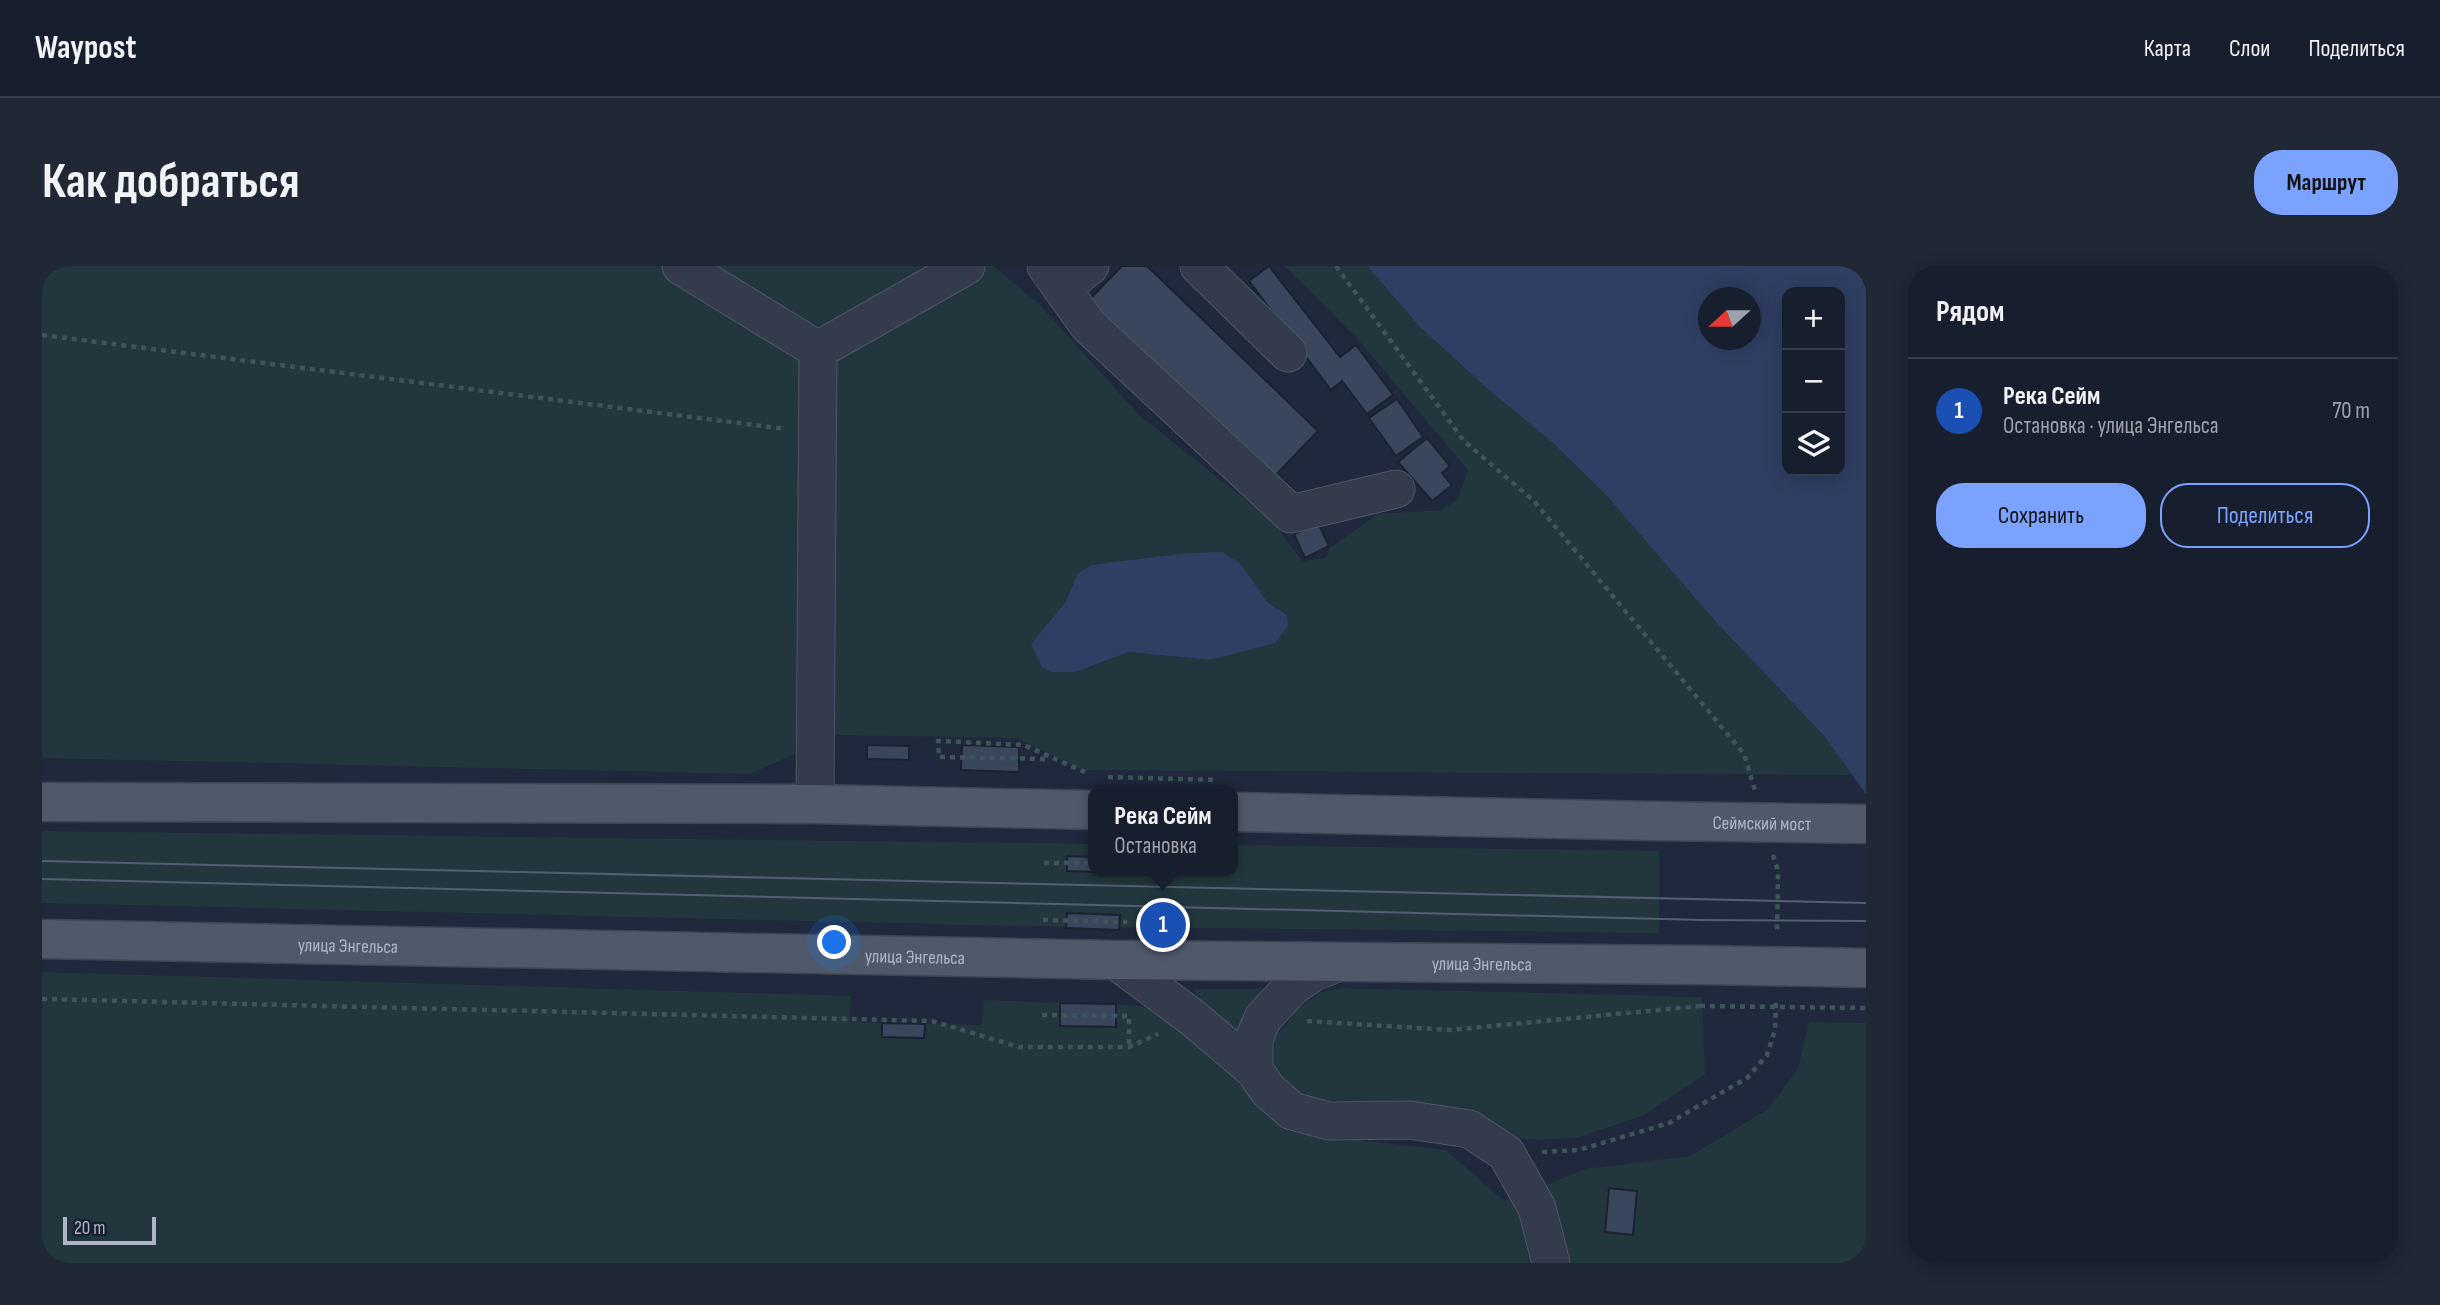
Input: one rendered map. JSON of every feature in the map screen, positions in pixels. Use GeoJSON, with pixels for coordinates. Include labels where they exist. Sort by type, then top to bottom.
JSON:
{"type":"FeatureCollection","features":[{"type":"Feature","properties":{"kind":"main road","name":"Сеймский мост"},"geometry":{"type":"LineString","coordinates":[[1238,797],[1657,821],[1866,824]]}},
{"type":"Feature","properties":{"kind":"main road"},"geometry":{"type":"LineString","coordinates":[[42,802],[815,804],[1088,810]]}},
{"type":"Feature","properties":{"kind":"main road","name":"улица Энгельса"},"geometry":{"type":"LineString","coordinates":[[42,939],[1115,960],[1866,968]]}},
{"type":"Feature","properties":{"kind":"lane"},"geometry":{"type":"LineString","coordinates":[[681,266],[818,350]]}},
{"type":"Feature","properties":{"kind":"lane"},"geometry":{"type":"LineString","coordinates":[[818,350],[966,266]]}},
{"type":"Feature","properties":{"kind":"lane"},"geometry":{"type":"LineString","coordinates":[[1199,266],[1288,353]]}},
{"type":"Feature","properties":{"kind":"lane"},"geometry":{"type":"LineString","coordinates":[[1066,273],[1088,326],[1291,514],[1396,489]]}},
{"type":"Feature","properties":{"kind":"lane"},"geometry":{"type":"LineString","coordinates":[[815,804],[818,350]]}},
{"type":"Feature","properties":{"kind":"lane"},"geometry":{"type":"LineString","coordinates":[[1115,960],[1193,1017],[1254,1070],[1268,1090],[1292,1111],[1329,1121],[1410,1120],[1469,1129],[1506,1153],[1536,1208],[1550,1263]]}},
{"type":"Feature","properties":{"kind":"lane"},"geometry":{"type":"LineString","coordinates":[[1254,1070],[1254,1038],[1263,1018],[1292,987],[1312,973],[1337,963]]}},
{"type":"Feature","properties":{"kind":"path"},"geometry":{"type":"LineString","coordinates":[[1336,266],[1464,441],[1534,501],[1744,754],[1755,793]]}},
{"type":"Feature","properties":{"kind":"path"},"geometry":{"type":"LineString","coordinates":[[42,335],[818,433]]}},
{"type":"Feature","properties":{"kind":"path"},"geometry":{"type":"LineString","coordinates":[[1045,759],[939,757],[938,741],[1024,745],[1095,777],[1151,785]]}},
{"type":"Feature","properties":{"kind":"path"},"geometry":{"type":"LineString","coordinates":[[1770,845],[1778,871],[1777,937]]}},
{"type":"Feature","properties":{"kind":"path"},"geometry":{"type":"LineString","coordinates":[[1044,863],[1088,863]]}},
{"type":"Feature","properties":{"kind":"path"},"geometry":{"type":"LineString","coordinates":[[1043,920],[1127,922]]}},
{"type":"Feature","properties":{"kind":"path"},"geometry":{"type":"LineString","coordinates":[[1506,1153],[1579,1150],[1669,1123],[1747,1078],[1767,1055],[1775,1030],[1776,990]]}},
{"type":"Feature","properties":{"kind":"path"},"geometry":{"type":"LineString","coordinates":[[42,999],[932,1021],[1019,1047],[1129,1047],[1193,1017]]}},
{"type":"Feature","properties":{"kind":"path"},"geometry":{"type":"LineString","coordinates":[[1263,1018],[1450,1030],[1700,1006],[1866,1008]]}},
{"type":"Feature","properties":{"kind":"path"},"geometry":{"type":"LineString","coordinates":[[1042,1015],[1129,1016],[1129,1047]]}},
{"type":"Feature","properties":{"kind":"green space"},"geometry":{"type":"Polygon","coordinates":[[[42,266],[993,266],[1039,304],[1139,415],[1273,522],[1303,562],[1326,557],[1330,548],[1378,514],[1441,510],[1458,499],[1468,470],[1354,335],[1284,266],[1367,266],[1420,327],[1490,391],[1552,442],[1607,496],[1715,621],[1825,737],[1853,775],[1082,770],[1017,738],[838,735],[750,774],[42,758],[42,266]],[[1092,564],[1078,573],[1065,603],[1031,644],[1075,672],[1129,652],[1210,660],[1287,615],[1267,602],[1241,564],[1092,564]]]}},
{"type":"Feature","properties":{"kind":"green space"},"geometry":{"type":"Polygon","coordinates":[[[42,831],[1088,844],[1088,876],[1238,876],[1238,845],[1659,851],[1659,933],[1019,926],[42,903],[42,831]]]}},
{"type":"Feature","properties":{"kind":"green space"},"geometry":{"type":"Polygon","coordinates":[[[42,972],[851,996],[850,1022],[882,1023],[882,1037],[924,1038],[925,1024],[982,1025],[983,1000],[1060,1003],[1060,1026],[1116,1026],[1116,1004],[1141,1006],[1160,1013],[1201,1043],[1261,1107],[1296,1133],[1446,1150],[1504,1201],[1586,1169],[1690,1156],[1768,1109],[1798,1069],[1809,1022],[1866,1023],[1866,1263],[42,1263],[42,972]]]}},
{"type":"Feature","properties":{"kind":"green space"},"geometry":{"type":"Polygon","coordinates":[[[1342,988],[1702,997],[1705,1074],[1644,1115],[1577,1138],[1510,1138],[1338,1108],[1306,1099],[1279,1077],[1272,1059],[1275,1038],[1299,1007],[1322,992],[1342,988]]]}},
{"type":"Feature","properties":{"kind":"green space"},"geometry":{"type":"Polygon","coordinates":[[[1191,989],[1272,989],[1238,1036],[1191,989]]]}},
{"type":"Feature","properties":{"kind":"water"},"geometry":{"type":"Polygon","coordinates":[[[1367,266],[1866,266],[1866,794],[1825,737],[1715,621],[1607,496],[1552,442],[1490,391],[1420,327],[1367,266]]]}},
{"type":"Feature","properties":{"kind":"water"},"geometry":{"type":"Polygon","coordinates":[[[1222,552],[1241,564],[1267,602],[1287,615],[1288,626],[1275,643],[1210,660],[1129,652],[1075,672],[1052,672],[1042,667],[1031,644],[1065,603],[1078,573],[1091,565],[1188,553],[1222,552]]]}},
{"type":"Feature","properties":{"kind":"building"},"geometry":{"type":"Polygon","coordinates":[[[1122,266],[1147,266],[1318,431],[1270,481],[1086,303],[1122,266]]]}},
{"type":"Feature","properties":{"kind":"building"},"geometry":{"type":"Polygon","coordinates":[[[1269,266],[1340,357],[1356,345],[1393,395],[1367,414],[1342,381],[1331,390],[1249,281],[1269,266]]]}},
{"type":"Feature","properties":{"kind":"building"},"geometry":{"type":"Polygon","coordinates":[[[1397,399],[1423,437],[1396,456],[1369,418],[1397,399]]]}},
{"type":"Feature","properties":{"kind":"building"},"geometry":{"type":"Polygon","coordinates":[[[1427,438],[1450,466],[1442,473],[1452,485],[1432,501],[1398,462],[1427,438]]]}},
{"type":"Feature","properties":{"kind":"building"},"geometry":{"type":"Polygon","coordinates":[[[1318,523],[1329,546],[1305,558],[1294,534],[1318,523]]]}},
{"type":"Feature","properties":{"kind":"building"},"geometry":{"type":"Polygon","coordinates":[[[867,745],[909,746],[909,760],[867,759],[867,745]]]}},
{"type":"Feature","properties":{"kind":"building"},"geometry":{"type":"Polygon","coordinates":[[[962,745],[1019,747],[1019,772],[961,770],[962,745]]]}},
{"type":"Feature","properties":{"kind":"building"},"geometry":{"type":"Polygon","coordinates":[[[1067,856],[1088,857],[1088,872],[1067,871],[1067,856]]]}},
{"type":"Feature","properties":{"kind":"building"},"geometry":{"type":"Polygon","coordinates":[[[1067,913],[1120,915],[1119,930],[1066,928],[1067,913]]]}},
{"type":"Feature","properties":{"kind":"building"},"geometry":{"type":"Polygon","coordinates":[[[1060,1003],[1116,1004],[1116,1027],[1060,1026],[1060,1003]]]}},
{"type":"Feature","properties":{"kind":"building"},"geometry":{"type":"Polygon","coordinates":[[[882,1023],[925,1024],[924,1038],[882,1037],[882,1023]]]}},
{"type":"Feature","properties":{"kind":"building"},"geometry":{"type":"Polygon","coordinates":[[[1609,1188],[1637,1191],[1633,1235],[1605,1232],[1609,1188]]]}},
{"type":"Feature","properties":{"kind":"tram line"},"geometry":{"type":"LineString","coordinates":[[42,861],[1866,903]]}},
{"type":"Feature","properties":{"kind":"tram line"},"geometry":{"type":"LineString","coordinates":[[42,879],[1702,920],[1866,921]]}},
{"type":"Feature","properties":{"kind":"place","name":"Река Сейм"},"geometry":{"type":"Point","coordinates":[1163,925]}}]}
